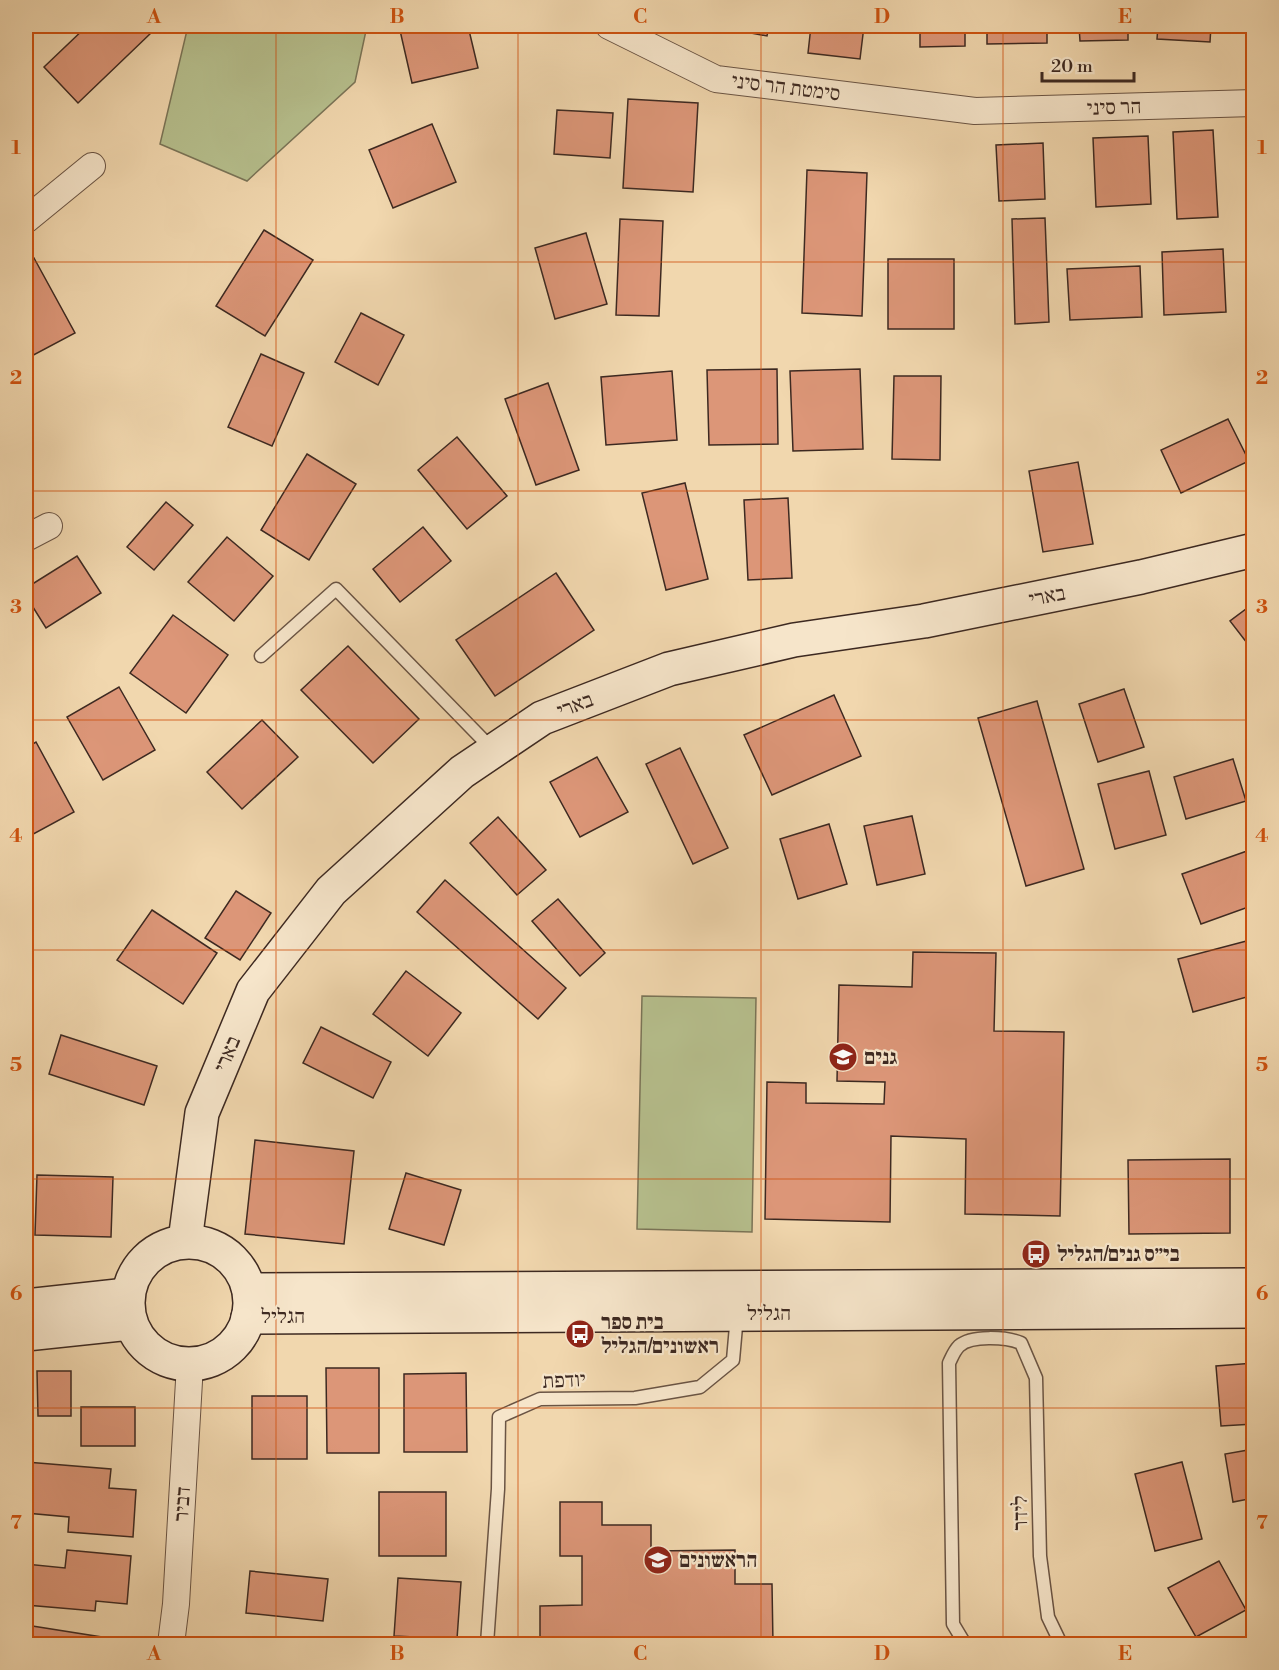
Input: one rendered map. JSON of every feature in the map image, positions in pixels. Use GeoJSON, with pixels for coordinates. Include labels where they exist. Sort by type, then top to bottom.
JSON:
{"type":"FeatureCollection","features":[{"type":"Feature","properties":{"kind":"street","name":"סימטת הר סיני"},"geometry":{"type":"LineString","coordinates":[[609,26],[716,78],[975,111]]}},
{"type":"Feature","properties":{"kind":"street","name":"הר סיני"},"geometry":{"type":"LineString","coordinates":[[975,111],[1254,103]]}},
{"type":"Feature","properties":{"kind":"street"},"geometry":{"type":"LineString","coordinates":[[26,220],[93,166]]}},
{"type":"Feature","properties":{"kind":"street"},"geometry":{"type":"LineString","coordinates":[[26,538],[49,526]]}},
{"type":"Feature","properties":{"kind":"street","name":"בארי"},"geometry":{"type":"LineString","coordinates":[[185,1241],[202,1113],[253,991],[331,891],[462,772],[542,718],[669,669],[794,640],[924,621],[1141,577],[1254,550]]}},
{"type":"Feature","properties":{"kind":"street"},"geometry":{"type":"LineString","coordinates":[[185,1241],[220,1250],[236,1264],[249,1303],[243,1332],[230,1348],[211,1360],[190,1364],[177,1363],[157,1356],[141,1342],[129,1309],[137,1269],[146,1258],[164,1246],[185,1241]]}},
{"type":"Feature","properties":{"kind":"street","name":"הגליל"},"geometry":{"type":"LineString","coordinates":[[249,1303],[1254,1285]]}},
{"type":"Feature","properties":{"kind":"street","name":"הגליל"},"geometry":{"type":"LineString","coordinates":[[249,1303],[737,1314],[1254,1311]]}},
{"type":"Feature","properties":{"kind":"street"},"geometry":{"type":"LineString","coordinates":[[26,1306],[129,1309]]}},
{"type":"Feature","properties":{"kind":"street"},"geometry":{"type":"LineString","coordinates":[[26,1334],[129,1309]]}},
{"type":"Feature","properties":{"kind":"street","name":"דביר"},"geometry":{"type":"LineString","coordinates":[[171,1644],[176,1604],[190,1364]]}},
{"type":"Feature","properties":{"kind":"lane"},"geometry":{"type":"LineString","coordinates":[[261,656],[336,589],[493,751]]}},
{"type":"Feature","properties":{"kind":"lane","name":"יודפת"},"geometry":{"type":"LineString","coordinates":[[487,1644],[498,1489],[499,1417],[540,1399],[634,1398],[700,1387],[733,1360],[737,1314]]}},
{"type":"Feature","properties":{"kind":"lane","name":"לידר"},"geometry":{"type":"LineString","coordinates":[[965,1644],[952,1624],[949,1363],[954,1352],[969,1340],[1014,1340],[1021,1343],[1036,1378],[1040,1556],[1048,1617],[1061,1644]]}},
{"type":"Feature","properties":{"kind":"green space"},"geometry":{"type":"Polygon","coordinates":[[[188,26],[367,26],[355,82],[247,181],[160,144],[188,26]]]}},
{"type":"Feature","properties":{"kind":"green space"},"geometry":{"type":"Polygon","coordinates":[[[642,996],[756,998],[752,1232],[637,1229],[642,996]]]}},
{"type":"Feature","properties":{"kind":"building"},"geometry":{"type":"Polygon","coordinates":[[[87,26],[146,26],[152,32],[78,103],[44,67],[87,26]]]}},
{"type":"Feature","properties":{"kind":"building"},"geometry":{"type":"Polygon","coordinates":[[[399,26],[468,26],[478,68],[412,83],[399,26]]]}},
{"type":"Feature","properties":{"kind":"building"},"geometry":{"type":"Polygon","coordinates":[[[714,26],[769,26],[767,36],[714,26]]]}},
{"type":"Feature","properties":{"kind":"building"},"geometry":{"type":"Polygon","coordinates":[[[811,26],[864,26],[860,59],[808,53],[811,26]]]}},
{"type":"Feature","properties":{"kind":"building"},"geometry":{"type":"Polygon","coordinates":[[[920,26],[965,26],[965,46],[920,47],[920,26]]]}},
{"type":"Feature","properties":{"kind":"building"},"geometry":{"type":"Polygon","coordinates":[[[987,26],[1047,26],[1047,43],[987,44],[987,26]]]}},
{"type":"Feature","properties":{"kind":"building"},"geometry":{"type":"Polygon","coordinates":[[[1079,26],[1128,26],[1128,40],[1080,41],[1079,26]]]}},
{"type":"Feature","properties":{"kind":"building"},"geometry":{"type":"Polygon","coordinates":[[[1158,26],[1211,26],[1210,42],[1157,39],[1158,26]]]}},
{"type":"Feature","properties":{"kind":"building"},"geometry":{"type":"Polygon","coordinates":[[[628,99],[698,103],[693,192],[623,188],[628,99]]]}},
{"type":"Feature","properties":{"kind":"building"},"geometry":{"type":"Polygon","coordinates":[[[557,110],[613,113],[610,158],[554,154],[557,110]]]}},
{"type":"Feature","properties":{"kind":"building"},"geometry":{"type":"Polygon","coordinates":[[[432,124],[456,182],[393,208],[369,150],[432,124]]]}},
{"type":"Feature","properties":{"kind":"building"},"geometry":{"type":"Polygon","coordinates":[[[1213,130],[1218,217],[1177,219],[1173,132],[1213,130]]]}},
{"type":"Feature","properties":{"kind":"building"},"geometry":{"type":"Polygon","coordinates":[[[1148,136],[1151,204],[1096,207],[1093,138],[1148,136]]]}},
{"type":"Feature","properties":{"kind":"building"},"geometry":{"type":"Polygon","coordinates":[[[1043,143],[1045,199],[999,201],[996,145],[1043,143]]]}},
{"type":"Feature","properties":{"kind":"building"},"geometry":{"type":"Polygon","coordinates":[[[807,170],[867,173],[862,316],[802,313],[807,170]]]}},
{"type":"Feature","properties":{"kind":"building"},"geometry":{"type":"Polygon","coordinates":[[[1045,218],[1049,322],[1015,324],[1012,219],[1045,218]]]}},
{"type":"Feature","properties":{"kind":"building"},"geometry":{"type":"Polygon","coordinates":[[[620,219],[663,221],[659,316],[616,315],[620,219]]]}},
{"type":"Feature","properties":{"kind":"building"},"geometry":{"type":"Polygon","coordinates":[[[264,230],[313,260],[265,336],[216,306],[264,230]]]}},
{"type":"Feature","properties":{"kind":"building"},"geometry":{"type":"Polygon","coordinates":[[[586,233],[607,304],[555,319],[535,248],[586,233]]]}},
{"type":"Feature","properties":{"kind":"building"},"geometry":{"type":"Polygon","coordinates":[[[1223,249],[1226,312],[1164,315],[1162,252],[1223,249]]]}},
{"type":"Feature","properties":{"kind":"building"},"geometry":{"type":"Polygon","coordinates":[[[34,258],[75,333],[26,359],[26,263],[34,258]]]}},
{"type":"Feature","properties":{"kind":"building"},"geometry":{"type":"Polygon","coordinates":[[[888,259],[954,259],[954,329],[888,329],[888,259]]]}},
{"type":"Feature","properties":{"kind":"building"},"geometry":{"type":"Polygon","coordinates":[[[1140,266],[1142,317],[1070,320],[1067,269],[1140,266]]]}},
{"type":"Feature","properties":{"kind":"building"},"geometry":{"type":"Polygon","coordinates":[[[361,313],[404,335],[378,385],[335,362],[361,313]]]}},
{"type":"Feature","properties":{"kind":"building"},"geometry":{"type":"Polygon","coordinates":[[[261,354],[304,373],[272,446],[228,427],[261,354]]]}},
{"type":"Feature","properties":{"kind":"building"},"geometry":{"type":"Polygon","coordinates":[[[777,369],[778,444],[709,445],[707,370],[777,369]]]}},
{"type":"Feature","properties":{"kind":"building"},"geometry":{"type":"Polygon","coordinates":[[[860,369],[863,449],[793,451],[790,371],[860,369]]]}},
{"type":"Feature","properties":{"kind":"building"},"geometry":{"type":"Polygon","coordinates":[[[672,371],[677,440],[606,445],[601,377],[672,371]]]}},
{"type":"Feature","properties":{"kind":"building"},"geometry":{"type":"Polygon","coordinates":[[[894,376],[941,376],[940,460],[892,459],[894,376]]]}},
{"type":"Feature","properties":{"kind":"building"},"geometry":{"type":"Polygon","coordinates":[[[548,383],[579,470],[536,485],[505,399],[548,383]]]}},
{"type":"Feature","properties":{"kind":"building"},"geometry":{"type":"Polygon","coordinates":[[[1228,419],[1249,461],[1181,493],[1161,450],[1228,419]]]}},
{"type":"Feature","properties":{"kind":"building"},"geometry":{"type":"Polygon","coordinates":[[[457,437],[507,496],[467,529],[418,470],[457,437]]]}},
{"type":"Feature","properties":{"kind":"building"},"geometry":{"type":"Polygon","coordinates":[[[307,454],[356,484],[309,560],[261,530],[307,454]]]}},
{"type":"Feature","properties":{"kind":"building"},"geometry":{"type":"Polygon","coordinates":[[[1078,462],[1093,544],[1043,552],[1029,471],[1078,462]]]}},
{"type":"Feature","properties":{"kind":"building"},"geometry":{"type":"Polygon","coordinates":[[[685,483],[708,579],[666,590],[642,493],[685,483]]]}},
{"type":"Feature","properties":{"kind":"building"},"geometry":{"type":"Polygon","coordinates":[[[788,498],[792,578],[748,580],[744,500],[788,498]]]}},
{"type":"Feature","properties":{"kind":"building"},"geometry":{"type":"Polygon","coordinates":[[[166,502],[193,525],[154,570],[127,547],[166,502]]]}},
{"type":"Feature","properties":{"kind":"building"},"geometry":{"type":"Polygon","coordinates":[[[423,527],[451,561],[400,602],[373,569],[423,527]]]}},
{"type":"Feature","properties":{"kind":"building"},"geometry":{"type":"Polygon","coordinates":[[[227,537],[273,576],[234,621],[188,582],[227,537]]]}},
{"type":"Feature","properties":{"kind":"building"},"geometry":{"type":"Polygon","coordinates":[[[77,556],[101,593],[46,628],[26,596],[26,588],[77,556]]]}},
{"type":"Feature","properties":{"kind":"building"},"geometry":{"type":"Polygon","coordinates":[[[556,573],[594,630],[495,696],[456,640],[556,573]]]}},
{"type":"Feature","properties":{"kind":"building"},"geometry":{"type":"Polygon","coordinates":[[[1254,603],[1254,652],[1230,621],[1254,603]]]}},
{"type":"Feature","properties":{"kind":"building"},"geometry":{"type":"Polygon","coordinates":[[[173,615],[228,655],[186,713],[130,673],[173,615]]]}},
{"type":"Feature","properties":{"kind":"building"},"geometry":{"type":"Polygon","coordinates":[[[348,646],[419,719],[373,763],[301,690],[348,646]]]}},
{"type":"Feature","properties":{"kind":"building"},"geometry":{"type":"Polygon","coordinates":[[[119,687],[155,750],[103,780],[67,717],[119,687]]]}},
{"type":"Feature","properties":{"kind":"building"},"geometry":{"type":"Polygon","coordinates":[[[1124,689],[1144,747],[1098,762],[1079,704],[1124,689]]]}},
{"type":"Feature","properties":{"kind":"building"},"geometry":{"type":"Polygon","coordinates":[[[834,695],[861,756],[772,795],[744,735],[834,695]]]}},
{"type":"Feature","properties":{"kind":"building"},"geometry":{"type":"Polygon","coordinates":[[[1037,701],[1084,869],[1026,886],[978,718],[1037,701]]]}},
{"type":"Feature","properties":{"kind":"building"},"geometry":{"type":"Polygon","coordinates":[[[262,720],[298,757],[242,809],[207,772],[262,720]]]}},
{"type":"Feature","properties":{"kind":"building"},"geometry":{"type":"Polygon","coordinates":[[[36,742],[74,812],[26,838],[26,748],[36,742]]]}},
{"type":"Feature","properties":{"kind":"building"},"geometry":{"type":"Polygon","coordinates":[[[680,748],[728,848],[693,864],[646,764],[680,748]]]}},
{"type":"Feature","properties":{"kind":"building"},"geometry":{"type":"Polygon","coordinates":[[[597,757],[628,812],[580,837],[550,782],[597,757]]]}},
{"type":"Feature","properties":{"kind":"building"},"geometry":{"type":"Polygon","coordinates":[[[1233,759],[1246,801],[1186,819],[1174,777],[1233,759]]]}},
{"type":"Feature","properties":{"kind":"building"},"geometry":{"type":"Polygon","coordinates":[[[1149,771],[1166,835],[1115,849],[1098,784],[1149,771]]]}},
{"type":"Feature","properties":{"kind":"building"},"geometry":{"type":"Polygon","coordinates":[[[912,816],[925,874],[877,885],[864,826],[912,816]]]}},
{"type":"Feature","properties":{"kind":"building"},"geometry":{"type":"Polygon","coordinates":[[[498,817],[546,870],[517,895],[470,843],[498,817]]]}},
{"type":"Feature","properties":{"kind":"building"},"geometry":{"type":"Polygon","coordinates":[[[829,824],[847,884],[798,899],[780,839],[829,824]]]}},
{"type":"Feature","properties":{"kind":"building"},"geometry":{"type":"Polygon","coordinates":[[[1247,851],[1254,868],[1254,905],[1201,924],[1182,874],[1247,851]]]}},
{"type":"Feature","properties":{"kind":"building"},"geometry":{"type":"Polygon","coordinates":[[[445,880],[566,988],[538,1019],[417,912],[445,880]]]}},
{"type":"Feature","properties":{"kind":"building"},"geometry":{"type":"Polygon","coordinates":[[[236,891],[271,913],[240,960],[205,938],[236,891]]]}},
{"type":"Feature","properties":{"kind":"building"},"geometry":{"type":"Polygon","coordinates":[[[558,899],[605,953],[580,976],[532,921],[558,899]]]}},
{"type":"Feature","properties":{"kind":"building"},"geometry":{"type":"Polygon","coordinates":[[[152,910],[217,953],[183,1004],[117,960],[152,910]]]}},
{"type":"Feature","properties":{"kind":"building"},"geometry":{"type":"Polygon","coordinates":[[[1254,939],[1254,995],[1193,1012],[1178,959],[1254,939]]]}},
{"type":"Feature","properties":{"kind":"building"},"geometry":{"type":"Polygon","coordinates":[[[26,944],[31,944],[30,992],[26,992],[26,944]]]}},
{"type":"Feature","properties":{"kind":"building"},"geometry":{"type":"Polygon","coordinates":[[[913,952],[996,953],[994,1031],[1064,1032],[1060,1216],[965,1214],[966,1139],[891,1136],[890,1222],[765,1219],[767,1082],[806,1083],[806,1103],[884,1104],[885,1082],[837,1081],[839,985],[912,987],[913,952]]]}},
{"type":"Feature","properties":{"kind":"building"},"geometry":{"type":"Polygon","coordinates":[[[406,971],[461,1013],[428,1056],[373,1014],[406,971]]]}},
{"type":"Feature","properties":{"kind":"building"},"geometry":{"type":"Polygon","coordinates":[[[321,1027],[391,1062],[373,1098],[303,1063],[321,1027]]]}},
{"type":"Feature","properties":{"kind":"building"},"geometry":{"type":"Polygon","coordinates":[[[61,1035],[157,1066],[144,1105],[49,1074],[61,1035]]]}},
{"type":"Feature","properties":{"kind":"building"},"geometry":{"type":"Polygon","coordinates":[[[255,1140],[354,1151],[344,1244],[245,1234],[255,1140]]]}},
{"type":"Feature","properties":{"kind":"building"},"geometry":{"type":"Polygon","coordinates":[[[1230,1159],[1230,1233],[1129,1234],[1128,1160],[1230,1159]]]}},
{"type":"Feature","properties":{"kind":"building"},"geometry":{"type":"Polygon","coordinates":[[[406,1173],[461,1190],[444,1245],[389,1229],[406,1173]]]}},
{"type":"Feature","properties":{"kind":"building"},"geometry":{"type":"Polygon","coordinates":[[[37,1175],[113,1177],[111,1237],[35,1235],[37,1175]]]}},
{"type":"Feature","properties":{"kind":"building"},"geometry":{"type":"Polygon","coordinates":[[[1254,1363],[1254,1424],[1221,1426],[1216,1366],[1254,1363]]]}},
{"type":"Feature","properties":{"kind":"building"},"geometry":{"type":"Polygon","coordinates":[[[326,1368],[379,1368],[379,1453],[327,1453],[326,1368]]]}},
{"type":"Feature","properties":{"kind":"building"},"geometry":{"type":"Polygon","coordinates":[[[37,1371],[71,1371],[71,1416],[38,1416],[37,1371]]]}},
{"type":"Feature","properties":{"kind":"building"},"geometry":{"type":"Polygon","coordinates":[[[466,1373],[467,1452],[404,1452],[404,1374],[466,1373]]]}},
{"type":"Feature","properties":{"kind":"building"},"geometry":{"type":"Polygon","coordinates":[[[252,1396],[307,1396],[307,1459],[252,1459],[252,1396]]]}},
{"type":"Feature","properties":{"kind":"building"},"geometry":{"type":"Polygon","coordinates":[[[81,1407],[135,1407],[135,1446],[81,1446],[81,1407]]]}},
{"type":"Feature","properties":{"kind":"building"},"geometry":{"type":"Polygon","coordinates":[[[1254,1449],[1254,1498],[1233,1502],[1225,1454],[1254,1449]]]}},
{"type":"Feature","properties":{"kind":"building"},"geometry":{"type":"Polygon","coordinates":[[[26,1462],[111,1469],[109,1488],[136,1490],[133,1537],[68,1532],[69,1517],[26,1513],[26,1462]]]}},
{"type":"Feature","properties":{"kind":"building"},"geometry":{"type":"Polygon","coordinates":[[[1182,1462],[1202,1539],[1155,1551],[1135,1474],[1182,1462]]]}},
{"type":"Feature","properties":{"kind":"building"},"geometry":{"type":"Polygon","coordinates":[[[379,1492],[446,1492],[446,1556],[379,1556],[379,1492]]]}},
{"type":"Feature","properties":{"kind":"building"},"geometry":{"type":"Polygon","coordinates":[[[560,1502],[602,1502],[602,1525],[651,1525],[651,1551],[735,1550],[735,1584],[772,1584],[773,1644],[540,1644],[540,1606],[582,1605],[582,1556],[560,1556],[560,1502]]]}},
{"type":"Feature","properties":{"kind":"building"},"geometry":{"type":"Polygon","coordinates":[[[67,1550],[131,1556],[127,1604],[96,1601],[95,1611],[26,1605],[26,1564],[65,1568],[67,1550]]]}},
{"type":"Feature","properties":{"kind":"building"},"geometry":{"type":"Polygon","coordinates":[[[1219,1561],[1246,1610],[1196,1637],[1168,1588],[1219,1561]]]}},
{"type":"Feature","properties":{"kind":"building"},"geometry":{"type":"Polygon","coordinates":[[[250,1571],[328,1579],[323,1621],[246,1613],[250,1571]]]}},
{"type":"Feature","properties":{"kind":"building"},"geometry":{"type":"Polygon","coordinates":[[[398,1578],[461,1582],[457,1639],[394,1636],[398,1578]]]}},
{"type":"Feature","properties":{"kind":"building"},"geometry":{"type":"Polygon","coordinates":[[[26,1625],[127,1641],[127,1644],[26,1644],[26,1625]]]}},
{"type":"Feature","properties":{"kind":"place","name":"גנים"},"geometry":{"type":"Point","coordinates":[843,1057]}},
{"type":"Feature","properties":{"kind":"place","name":"בי״ס גנים/הגליל"},"geometry":{"type":"Point","coordinates":[1036,1254]}},
{"type":"Feature","properties":{"kind":"place","name":"בית ספר ראשונים/הגליל"},"geometry":{"type":"Point","coordinates":[580,1334]}},
{"type":"Feature","properties":{"kind":"place","name":"הראשונים"},"geometry":{"type":"Point","coordinates":[658,1560]}}]}
